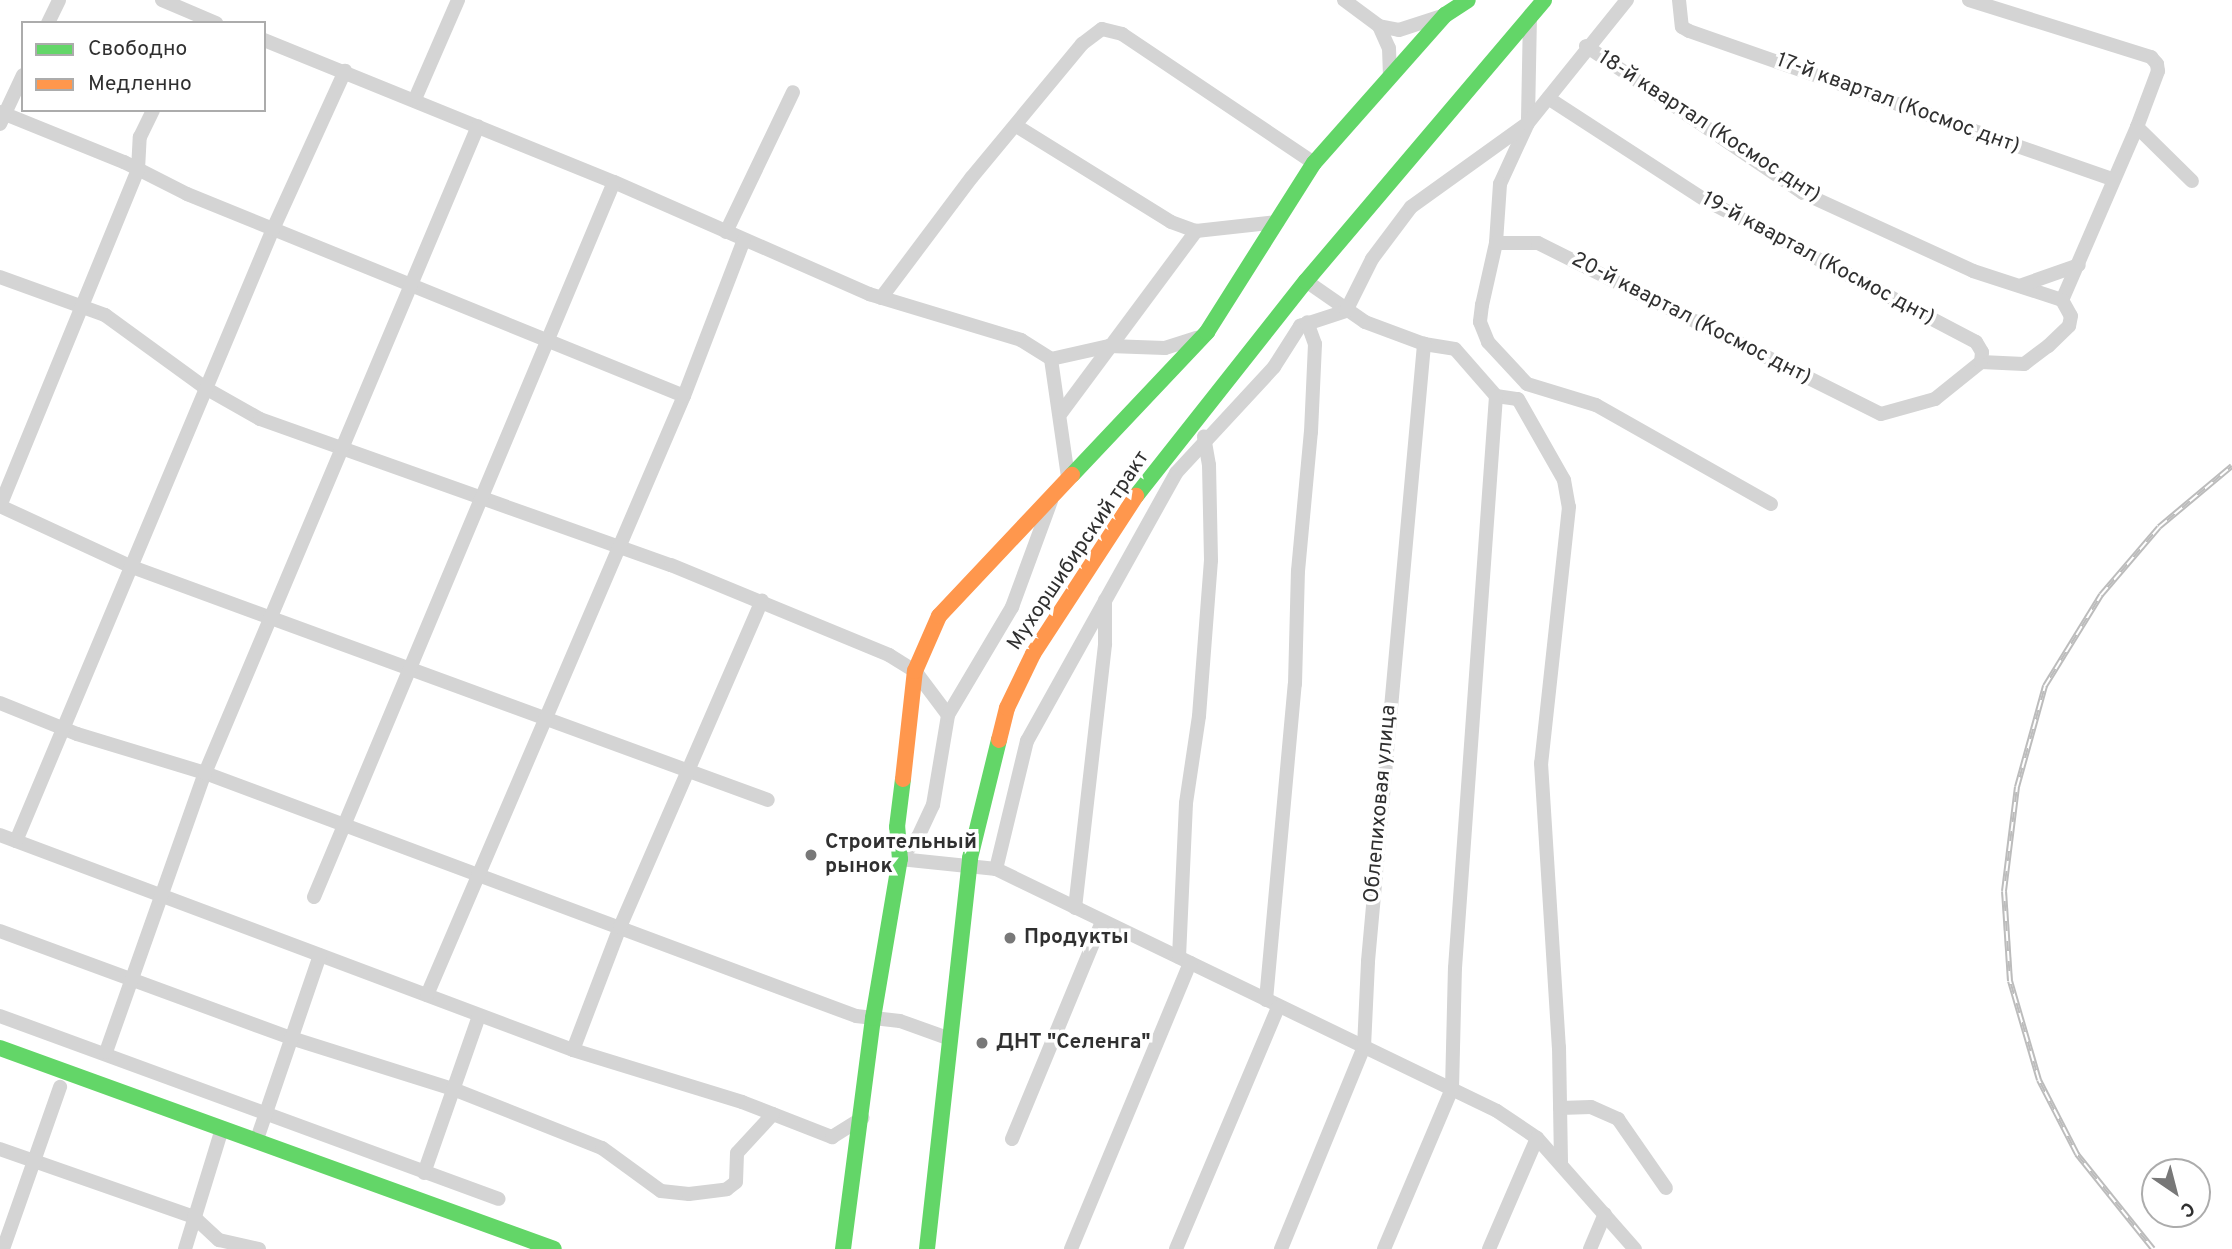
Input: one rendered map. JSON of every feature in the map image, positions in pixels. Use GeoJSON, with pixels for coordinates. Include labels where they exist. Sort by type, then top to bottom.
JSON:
{"type":"FeatureCollection","features":[{"type":"Feature","properties":{"kind":"street"},"geometry":{"type":"LineString","coordinates":[[49,21],[59,0]]}},
{"type":"Feature","properties":{"kind":"street"},"geometry":{"type":"LineString","coordinates":[[162,0],[208,21]]}},
{"type":"Feature","properties":{"kind":"street"},"geometry":{"type":"LineString","coordinates":[[415,99],[458,0]]}},
{"type":"Feature","properties":{"kind":"street"},"geometry":{"type":"LineString","coordinates":[[1344,0],[1379,26],[1399,30],[1445,15]]}},
{"type":"Feature","properties":{"kind":"street"},"geometry":{"type":"LineString","coordinates":[[844,1249],[863,1118],[873,1018],[900,859],[897,827],[915,671],[939,616],[1051,501],[1068,477],[1207,332],[1314,163],[1445,15],[1468,0]]}},
{"type":"Feature","properties":{"kind":"street","name":"Мухоршибирский тракт"},"geometry":{"type":"LineString","coordinates":[[927,1249],[969,866],[1007,708],[1033,653],[1136,496],[1306,281],[1530,13],[1544,0]]}},
{"type":"Feature","properties":{"kind":"street"},"geometry":{"type":"LineString","coordinates":[[996,869],[1027,741],[1176,473],[1274,367],[1307,322],[1340,317],[1346,311],[1372,259],[1411,207],[1528,122],[1586,46],[1627,0]]}},
{"type":"Feature","properties":{"kind":"street","name":"17-й квартал (Космос днт)"},"geometry":{"type":"LineString","coordinates":[[1679,0],[1682,27],[2114,180]]}},
{"type":"Feature","properties":{"kind":"street"},"geometry":{"type":"LineString","coordinates":[[1969,0],[2151,57],[2157,64],[2137,127],[2062,300],[2071,316],[2069,326],[2024,364],[1981,362]]}},
{"type":"Feature","properties":{"kind":"street"},"geometry":{"type":"LineString","coordinates":[[1530,13],[1528,122],[1500,184],[1496,243],[1480,323],[1488,342],[1527,384],[1596,404],[1771,504]]}},
{"type":"Feature","properties":{"kind":"street"},"geometry":{"type":"LineString","coordinates":[[1379,26],[1389,48],[1390,75]]}},
{"type":"Feature","properties":{"kind":"street"},"geometry":{"type":"LineString","coordinates":[[881,298],[972,177],[1018,127],[1082,44],[1102,29],[1122,34],[1314,163]]}},
{"type":"Feature","properties":{"kind":"street"},"geometry":{"type":"LineString","coordinates":[[266,41],[614,182],[881,298],[1021,340],[1051,359],[1109,346],[1165,348],[1185,345],[1207,332]]}},
{"type":"Feature","properties":{"kind":"street","name":"18-й квартал (Космос днт)"},"geometry":{"type":"LineString","coordinates":[[1586,46],[1803,193],[1973,271],[2062,300]]}},
{"type":"Feature","properties":{"kind":"street"},"geometry":{"type":"LineString","coordinates":[[16,841],[273,229],[345,71]]}},
{"type":"Feature","properties":{"kind":"street"},"geometry":{"type":"LineString","coordinates":[[21,79],[1,117],[138,170],[273,229],[684,396]]}},
{"type":"Feature","properties":{"kind":"street"},"geometry":{"type":"LineString","coordinates":[[726,232],[793,92]]}},
{"type":"Feature","properties":{"kind":"street","name":"19-й квартал (Космос днт)"},"geometry":{"type":"LineString","coordinates":[[1548,98],[1705,200],[1976,342],[1982,352],[1981,362]]}},
{"type":"Feature","properties":{"kind":"street"},"geometry":{"type":"LineString","coordinates":[[152,112],[140,137],[138,170],[6,476],[0,506],[132,567],[768,800]]}},
{"type":"Feature","properties":{"kind":"street"},"geometry":{"type":"LineString","coordinates":[[106,1052],[205,773],[339,450],[478,126]]}},
{"type":"Feature","properties":{"kind":"street"},"geometry":{"type":"LineString","coordinates":[[1018,127],[1171,222],[1196,231],[1278,222]]}},
{"type":"Feature","properties":{"kind":"street"},"geometry":{"type":"LineString","coordinates":[[2137,127],[2192,181]]}},
{"type":"Feature","properties":{"kind":"street"},"geometry":{"type":"LineString","coordinates":[[314,897],[342,824],[412,668],[545,338],[614,182]]}},
{"type":"Feature","properties":{"kind":"street"},"geometry":{"type":"LineString","coordinates":[[1061,413],[1196,231]]}},
{"type":"Feature","properties":{"kind":"street"},"geometry":{"type":"LineString","coordinates":[[427,995],[684,396],[744,240]]}},
{"type":"Feature","properties":{"kind":"street","name":"20-й квартал (Космос днт)"},"geometry":{"type":"LineString","coordinates":[[1496,243],[1538,243],[1881,414],[1935,399],[1981,362]]}},
{"type":"Feature","properties":{"kind":"street"},"geometry":{"type":"LineString","coordinates":[[2022,285],[2079,265]]}},
{"type":"Feature","properties":{"kind":"street"},"geometry":{"type":"LineString","coordinates":[[0,278],[80,303],[105,314],[207,389],[260,419],[339,450],[620,546],[762,601],[889,655],[915,671],[948,715]]}},
{"type":"Feature","properties":{"kind":"street"},"geometry":{"type":"LineString","coordinates":[[1306,281],[1346,311],[1424,344],[1455,349],[1496,396],[1518,399]]}},
{"type":"Feature","properties":{"kind":"street"},"geometry":{"type":"LineString","coordinates":[[1176,1249],[1272,1004],[1295,684],[1298,571],[1311,432],[1315,344],[1307,322]]}},
{"type":"Feature","properties":{"kind":"street","name":"Облепиховая улица"},"geometry":{"type":"LineString","coordinates":[[1281,1249],[1364,1047],[1370,934],[1424,344]]}},
{"type":"Feature","properties":{"kind":"street"},"geometry":{"type":"LineString","coordinates":[[1051,359],[1061,413],[1068,477]]}},
{"type":"Feature","properties":{"kind":"street"},"geometry":{"type":"LineString","coordinates":[[1518,399],[1527,384]]}},
{"type":"Feature","properties":{"kind":"street"},"geometry":{"type":"LineString","coordinates":[[1384,1249],[1452,1089],[1455,968],[1496,396]]}},
{"type":"Feature","properties":{"kind":"street"},"geometry":{"type":"LineString","coordinates":[[1518,399],[1554,458],[1569,507],[1541,763],[1562,1163]]}},
{"type":"Feature","properties":{"kind":"street"},"geometry":{"type":"LineString","coordinates":[[1071,1249],[1185,960],[1186,803],[1199,716],[1211,560],[1207,439],[1194,424]]}},
{"type":"Feature","properties":{"kind":"street"},"geometry":{"type":"LineString","coordinates":[[900,859],[918,837],[933,805],[948,715],[1012,607],[1051,501]]}},
{"type":"Feature","properties":{"kind":"street"},"geometry":{"type":"LineString","coordinates":[[1075,908],[1105,645],[1105,598]]}},
{"type":"Feature","properties":{"kind":"street"},"geometry":{"type":"LineString","coordinates":[[573,1050],[620,927],[762,601]]}},
{"type":"Feature","properties":{"kind":"street"},"geometry":{"type":"LineString","coordinates":[[0,704],[64,729],[205,773],[856,1016],[900,1021],[950,1039]]}},
{"type":"Feature","properties":{"kind":"street"},"geometry":{"type":"LineString","coordinates":[[0,836],[164,894],[479,1016],[573,1050],[773,1114],[832,1137],[863,1118]]}},
{"type":"Feature","properties":{"kind":"street"},"geometry":{"type":"LineString","coordinates":[[900,859],[996,869],[1520,1124],[1562,1163],[1635,1249]]}},
{"type":"Feature","properties":{"kind":"street"},"geometry":{"type":"LineString","coordinates":[[1012,1139],[1102,922]]}},
{"type":"Feature","properties":{"kind":"street"},"geometry":{"type":"LineString","coordinates":[[0,931],[291,1038],[453,1089],[602,1148],[661,1191],[715,1193],[736,1182],[737,1153],[773,1114]]}},
{"type":"Feature","properties":{"kind":"street"},"geometry":{"type":"LineString","coordinates":[[257,1139],[320,955]]}},
{"type":"Feature","properties":{"kind":"street"},"geometry":{"type":"LineString","coordinates":[[0,1016],[106,1052],[265,1115],[499,1199]]}},
{"type":"Feature","properties":{"kind":"street"},"geometry":{"type":"LineString","coordinates":[[424,1173],[479,1016]]}},
{"type":"Feature","properties":{"kind":"street"},"geometry":{"type":"LineString","coordinates":[[0,1048],[222,1129],[257,1139],[554,1249]]}},
{"type":"Feature","properties":{"kind":"street"},"geometry":{"type":"LineString","coordinates":[[3,1249],[36,1162],[60,1087]]}},
{"type":"Feature","properties":{"kind":"street"},"geometry":{"type":"LineString","coordinates":[[1560,1108],[1591,1107],[1618,1119],[1666,1188]]}},
{"type":"Feature","properties":{"kind":"street"},"geometry":{"type":"LineString","coordinates":[[185,1249],[222,1129]]}},
{"type":"Feature","properties":{"kind":"street"},"geometry":{"type":"LineString","coordinates":[[1489,1249],[1537,1138]]}},
{"type":"Feature","properties":{"kind":"street"},"geometry":{"type":"LineString","coordinates":[[0,1149],[194,1217],[219,1240],[259,1249]]}},
{"type":"Feature","properties":{"kind":"street"},"geometry":{"type":"LineString","coordinates":[[1590,1249],[1605,1214]]}},
{"type":"Feature","properties":{"kind":"railway"},"geometry":{"type":"LineString","coordinates":[[2153,1249],[2077,1154],[2039,1080],[2010,981],[2004,891],[2017,787],[2045,686],[2101,595],[2159,527],[2232,466]]}},
{"type":"Feature","properties":{"kind":"traffic: fast"},"geometry":{"type":"LineString","coordinates":[[1072,475],[1207,332],[1314,163],[1445,15],[1468,0]]}},
{"type":"Feature","properties":{"kind":"traffic: fast"},"geometry":{"type":"LineString","coordinates":[[1136,496],[1306,281],[1544,0]]}},
{"type":"Feature","properties":{"kind":"traffic: fast"},"geometry":{"type":"LineString","coordinates":[[927,1249],[970,858],[999,740]]}},
{"type":"Feature","properties":{"kind":"traffic: fast"},"geometry":{"type":"LineString","coordinates":[[843,1249],[873,1018],[900,859],[897,827],[903,779]]}},
{"type":"Feature","properties":{"kind":"traffic: fast"},"geometry":{"type":"LineString","coordinates":[[0,1048],[554,1249]]}},
{"type":"Feature","properties":{"kind":"traffic: slow"},"geometry":{"type":"LineString","coordinates":[[903,779],[915,671],[939,616],[1072,475]]}},
{"type":"Feature","properties":{"kind":"traffic: slow"},"geometry":{"type":"LineString","coordinates":[[999,740],[1007,708],[1033,654],[1136,496]]}},
{"type":"Feature","properties":{"kind":"place","name":"Строительный рынок"},"geometry":{"type":"Point","coordinates":[811,855]}},
{"type":"Feature","properties":{"kind":"place","name":"Продукты"},"geometry":{"type":"Point","coordinates":[1010,938]}},
{"type":"Feature","properties":{"kind":"place","name":"ДНТ \"Селенга\""},"geometry":{"type":"Point","coordinates":[982,1043]}}]}
